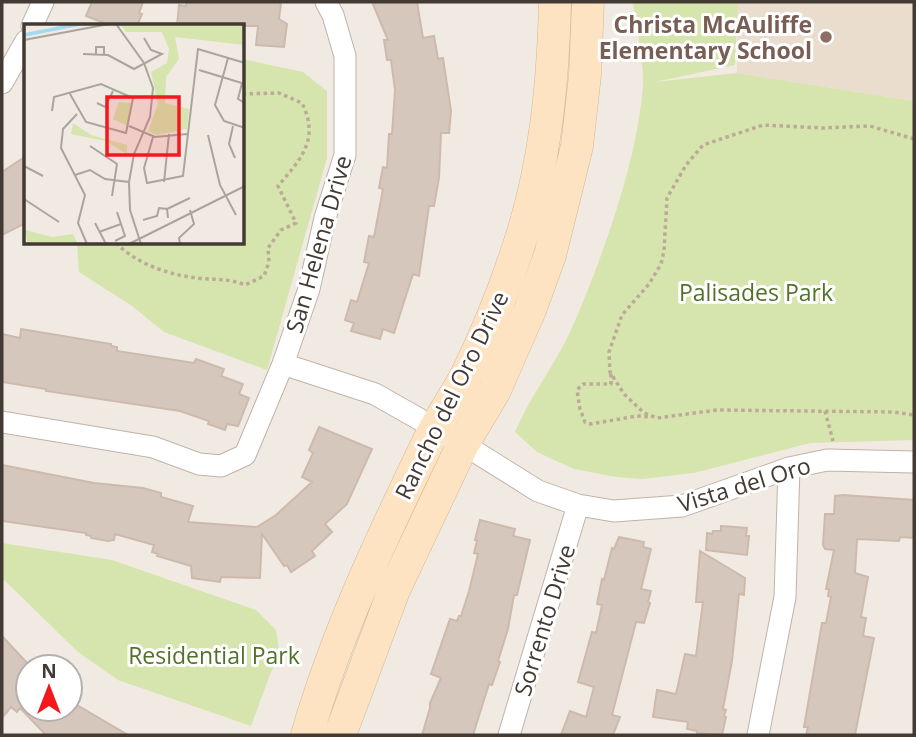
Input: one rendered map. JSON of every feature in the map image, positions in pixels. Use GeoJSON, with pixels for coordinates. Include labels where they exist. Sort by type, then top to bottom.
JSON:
{"type":"FeatureCollection","features":[{"type":"Feature","properties":{"kind":"main road","name":"Rancho del Oro Drive"},"geometry":{"type":"LineString","coordinates":[[307,735],[364,578],[435,429],[466,376],[500,298],[519,245],[545,140],[553,73],[555,2]]}},
{"type":"Feature","properties":{"kind":"main road","name":"Rancho del Oro Drive"},"geometry":{"type":"LineString","coordinates":[[340,735],[394,590],[464,444],[495,390],[530,310],[550,254],[577,146],[585,75],[588,2]]}},
{"type":"Feature","properties":{"kind":"street"},"geometry":{"type":"LineString","coordinates":[[34,24],[43,2]]}},
{"type":"Feature","properties":{"kind":"street","name":"San Helena Drive"},"geometry":{"type":"LineString","coordinates":[[2,422],[153,447],[200,464],[221,466],[245,455],[283,364],[309,289],[325,218],[345,155],[345,57],[333,15],[326,2]]}},
{"type":"Feature","properties":{"kind":"street"},"geometry":{"type":"LineString","coordinates":[[2,83],[24,44]]}},
{"type":"Feature","properties":{"kind":"street","name":"Vista del Oro"},"geometry":{"type":"LineString","coordinates":[[283,364],[375,394],[464,444],[538,491],[578,505],[614,511],[682,506],[789,468],[836,460],[914,462]]}},
{"type":"Feature","properties":{"kind":"street"},"geometry":{"type":"LineString","coordinates":[[758,735],[785,597],[789,468]]}},
{"type":"Feature","properties":{"kind":"street","name":"Sorrento Drive"},"geometry":{"type":"LineString","coordinates":[[509,735],[578,505]]}},
{"type":"Feature","properties":{"kind":"path"},"geometry":{"type":"LineString","coordinates":[[118,245],[129,257],[159,269],[195,278],[234,280],[246,285],[264,276],[269,262],[268,248],[281,230],[296,223],[278,186],[300,159],[309,141],[309,117],[302,103],[279,93],[245,94]]}},
{"type":"Feature","properties":{"kind":"path"},"geometry":{"type":"LineString","coordinates":[[914,139],[870,126],[822,128],[763,125],[704,145],[686,165],[667,198],[661,264],[649,284],[622,314],[609,352],[611,384],[583,384],[578,390],[582,417],[585,422],[591,424],[637,416],[657,418],[717,410],[825,410],[914,415]]}},
{"type":"Feature","properties":{"kind":"path"},"geometry":{"type":"LineString","coordinates":[[610,372],[624,394],[644,413],[657,418]]}},
{"type":"Feature","properties":{"kind":"path"},"geometry":{"type":"LineString","coordinates":[[825,410],[836,460]]}},
{"type":"Feature","properties":{"kind":"shaded area","name":"Christa McAuliffe Elementary School"},"geometry":{"type":"Polygon","coordinates":[[[737,2],[914,2],[914,101],[737,73],[737,2]]]}},
{"type":"Feature","properties":{"kind":"green space","name":"Palisades Park"},"geometry":{"type":"Polygon","coordinates":[[[633,2],[738,2],[735,65],[655,82],[737,73],[914,101],[914,440],[810,443],[694,473],[642,479],[574,469],[537,452],[515,432],[571,330],[606,242],[626,178],[634,147],[643,86],[633,2]]]}},
{"type":"Feature","properties":{"kind":"green space"},"geometry":{"type":"Polygon","coordinates":[[[245,59],[303,72],[327,91],[327,158],[267,370],[164,332],[132,306],[79,272],[77,245],[245,245],[245,59]]]}},
{"type":"Feature","properties":{"kind":"green space","name":"Residential Park"},"geometry":{"type":"Polygon","coordinates":[[[2,543],[112,560],[256,610],[276,630],[280,656],[271,672],[251,726],[118,680],[84,656],[84,653],[78,652],[2,578],[2,543]]]}},
{"type":"Feature","properties":{"kind":"building"},"geometry":{"type":"Polygon","coordinates":[[[92,2],[143,2],[138,24],[103,24],[86,16],[92,2]]]}},
{"type":"Feature","properties":{"kind":"building"},"geometry":{"type":"Polygon","coordinates":[[[186,2],[279,2],[279,19],[287,24],[284,47],[256,45],[258,26],[177,24],[179,5],[186,6],[186,2]]]}},
{"type":"Feature","properties":{"kind":"building"},"geometry":{"type":"Polygon","coordinates":[[[372,2],[417,2],[423,38],[434,36],[438,59],[443,58],[451,111],[449,133],[441,133],[439,178],[434,206],[429,206],[419,276],[413,274],[394,333],[383,329],[380,339],[351,331],[354,323],[345,320],[351,300],[357,302],[369,263],[364,262],[369,236],[374,237],[383,189],[379,188],[383,167],[387,168],[389,134],[392,134],[395,90],[391,60],[387,60],[384,40],[388,40],[372,2]]]}},
{"type":"Feature","properties":{"kind":"building"},"geometry":{"type":"Polygon","coordinates":[[[24,157],[24,224],[2,235],[2,172],[24,157]]]}},
{"type":"Feature","properties":{"kind":"building"},"geometry":{"type":"Polygon","coordinates":[[[21,329],[111,344],[117,347],[117,351],[194,363],[196,359],[224,369],[221,376],[243,384],[239,394],[249,398],[238,426],[227,424],[225,430],[180,411],[2,382],[2,334],[20,338],[21,329]]]}},
{"type":"Feature","properties":{"kind":"building"},"geometry":{"type":"Polygon","coordinates":[[[319,427],[372,449],[347,504],[325,524],[332,532],[312,551],[315,556],[291,572],[262,534],[260,578],[221,577],[220,582],[192,578],[191,566],[157,556],[158,554],[152,552],[154,545],[115,534],[114,540],[108,541],[91,538],[86,533],[2,521],[2,465],[161,493],[161,497],[193,506],[188,522],[257,527],[276,515],[312,482],[302,477],[313,453],[309,450],[319,427]]]}},
{"type":"Feature","properties":{"kind":"building"},"geometry":{"type":"Polygon","coordinates":[[[835,496],[914,500],[914,538],[900,537],[899,541],[857,539],[855,573],[868,577],[861,617],[866,618],[863,636],[874,638],[855,735],[806,735],[808,727],[804,727],[822,623],[826,623],[831,597],[828,596],[829,589],[826,589],[834,550],[825,549],[823,545],[825,514],[834,514],[835,496]]]}},
{"type":"Feature","properties":{"kind":"building"},"geometry":{"type":"Polygon","coordinates":[[[480,520],[515,529],[513,536],[530,540],[517,595],[514,595],[508,629],[498,661],[500,662],[492,685],[489,684],[473,735],[422,735],[430,703],[441,678],[431,674],[450,619],[457,621],[461,616],[469,591],[478,554],[474,553],[480,520]]]}},
{"type":"Feature","properties":{"kind":"building"},"geometry":{"type":"Polygon","coordinates":[[[721,526],[747,528],[747,555],[706,550],[707,533],[721,531],[721,526]]]}},
{"type":"Feature","properties":{"kind":"building"},"geometry":{"type":"Polygon","coordinates":[[[619,537],[644,542],[643,547],[651,549],[641,589],[651,591],[650,603],[644,623],[636,622],[612,715],[620,717],[613,735],[561,735],[570,711],[586,717],[594,687],[578,682],[592,632],[596,633],[602,605],[597,604],[602,579],[604,580],[612,548],[614,549],[619,537]]]}},
{"type":"Feature","properties":{"kind":"building"},"geometry":{"type":"Polygon","coordinates":[[[700,551],[745,578],[744,595],[739,594],[732,661],[723,709],[726,710],[726,717],[722,735],[697,733],[687,729],[688,722],[653,717],[657,690],[676,694],[685,654],[696,656],[703,602],[696,602],[700,551]]]}},
{"type":"Feature","properties":{"kind":"building"},"geometry":{"type":"Polygon","coordinates":[[[2,636],[18,653],[14,653],[14,710],[11,707],[2,718],[2,636]]]}},
{"type":"Feature","properties":{"kind":"building"},"geometry":{"type":"Polygon","coordinates":[[[84,709],[128,735],[46,735],[34,723],[84,723],[84,709]]]}},
{"type":"Feature","properties":{"kind":"place","name":"Christa McAuliffe Elementary School"},"geometry":{"type":"Point","coordinates":[826,37]}}]}
